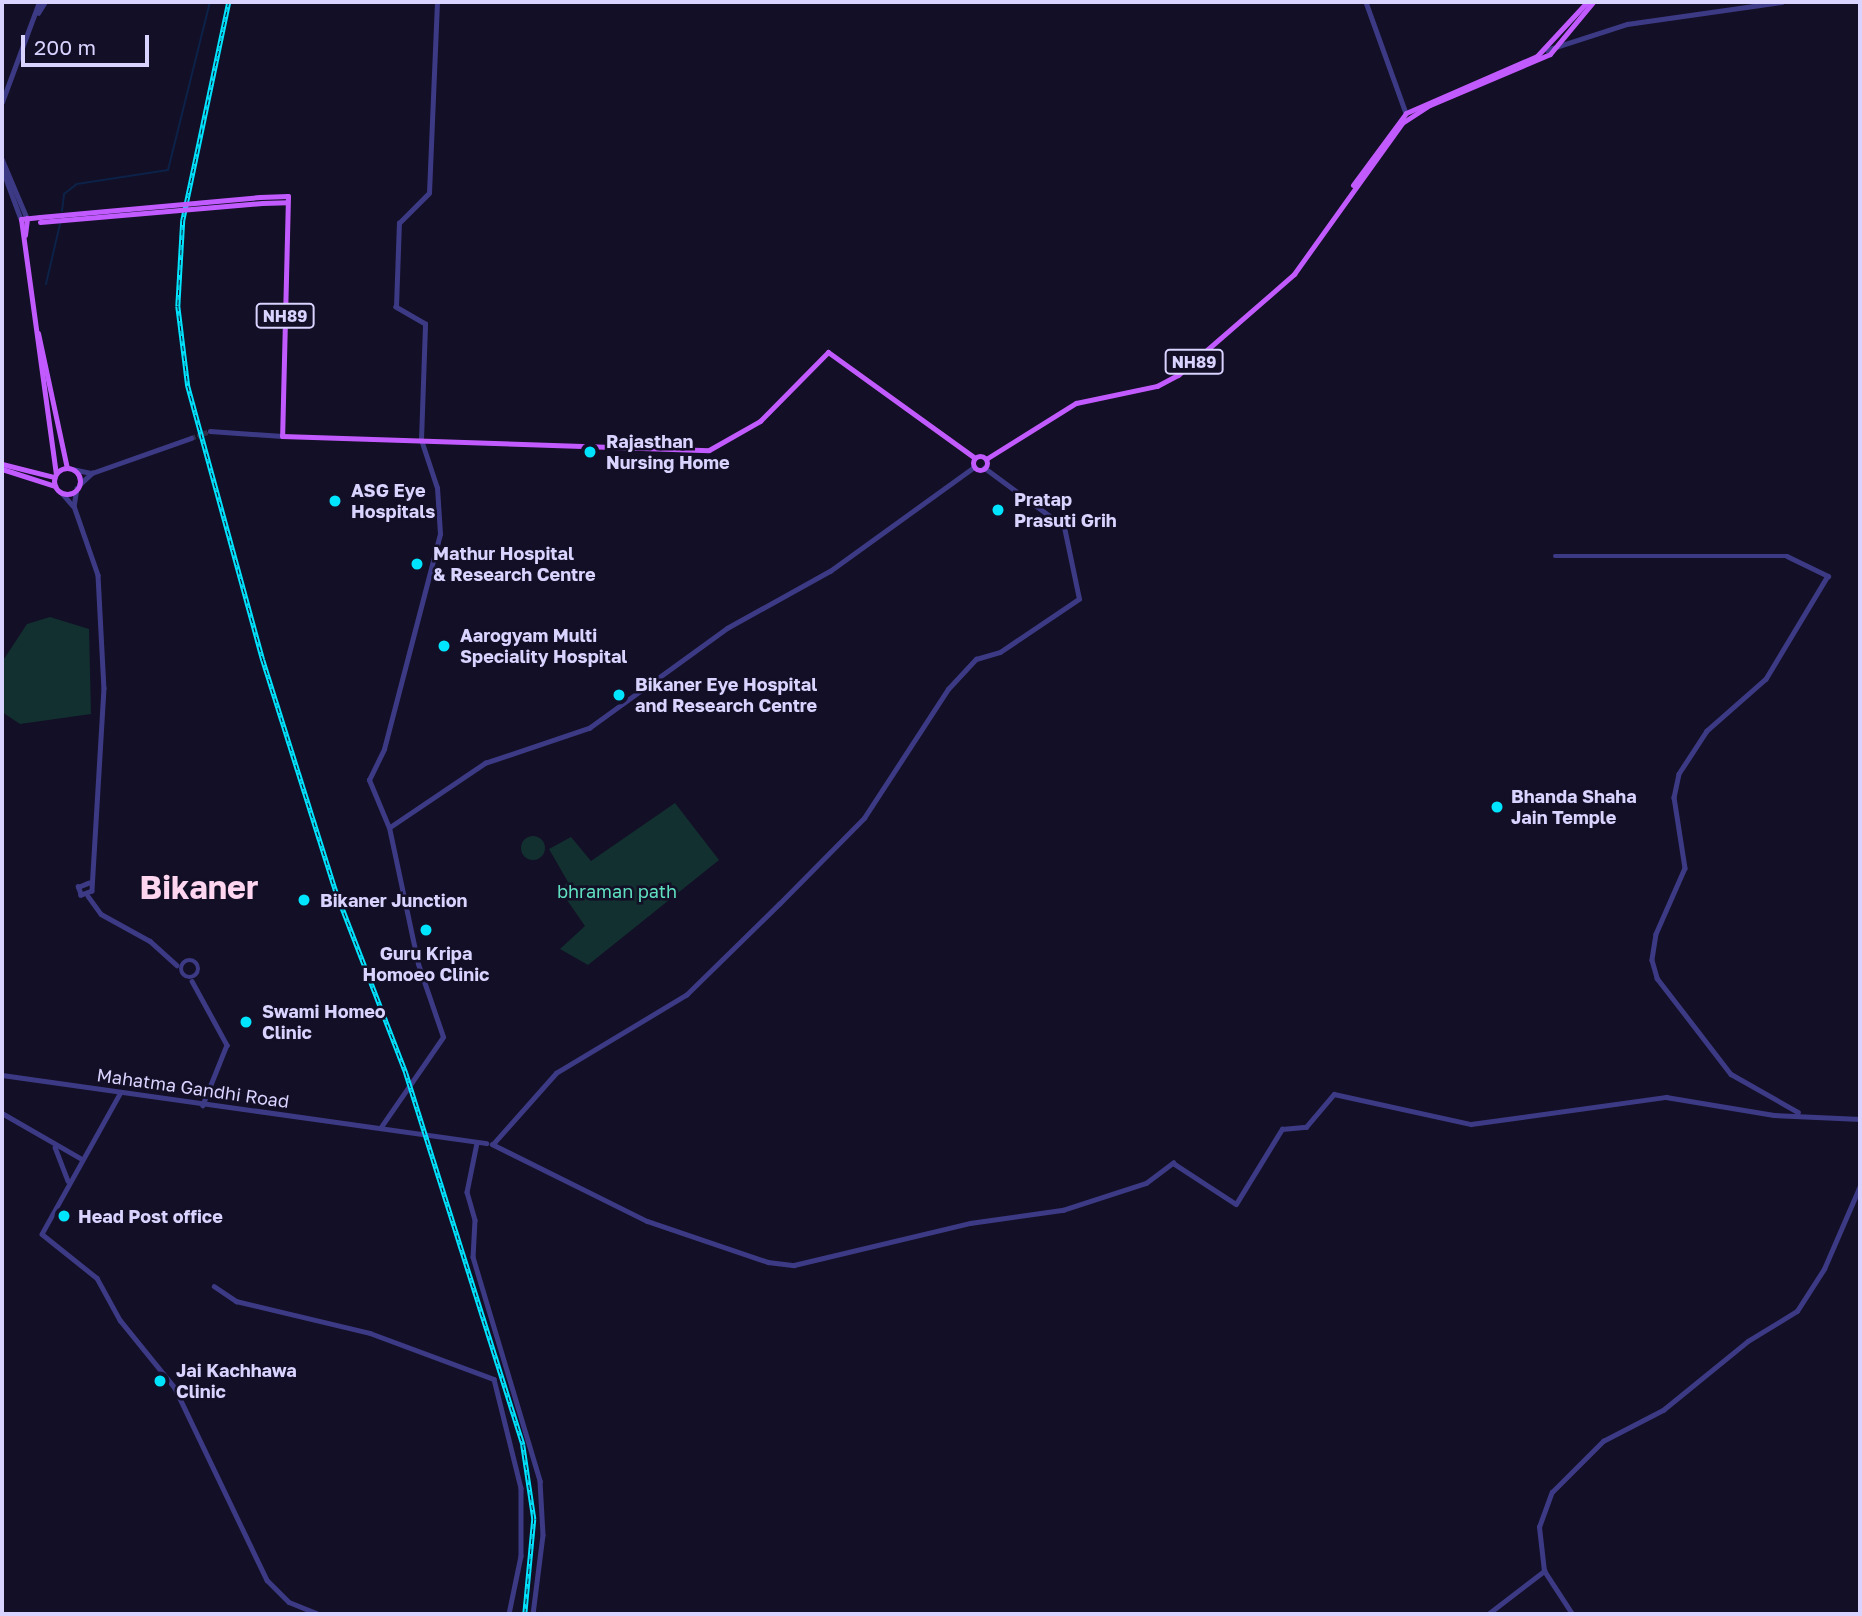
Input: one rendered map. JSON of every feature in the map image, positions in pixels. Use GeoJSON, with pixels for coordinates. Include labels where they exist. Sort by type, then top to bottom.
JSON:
{"type":"FeatureCollection","features":[{"type":"Feature","properties":{"kind":"main road"},"geometry":{"type":"LineString","coordinates":[[1406,113],[1546,50],[1587,2]]}},
{"type":"Feature","properties":{"kind":"main road","name":"NH89"},"geometry":{"type":"LineString","coordinates":[[1351,191],[1397,129],[1418,111],[1556,50],[1593,2]]}},
{"type":"Feature","properties":{"kind":"main road","name":"NH89"},"geometry":{"type":"LineString","coordinates":[[986,459],[1076,403],[1157,386],[1179,374],[1294,274],[1406,113]]}},
{"type":"Feature","properties":{"kind":"main road","name":"NH89"},"geometry":{"type":"LineString","coordinates":[[24,221],[288,199],[282,436]]}},
{"type":"Feature","properties":{"kind":"main road"},"geometry":{"type":"LineString","coordinates":[[24,221],[55,486]]}},
{"type":"Feature","properties":{"kind":"main road"},"geometry":{"type":"LineString","coordinates":[[2,467],[55,486],[61,492],[78,487],[70,468],[37,331]]}},
{"type":"Feature","properties":{"kind":"main road"},"geometry":{"type":"LineString","coordinates":[[282,436],[709,450],[760,421],[828,352],[975,458],[986,459],[985,468],[974,467],[975,458]]}},
{"type":"Feature","properties":{"kind":"main road"},"geometry":{"type":"LineString","coordinates":[[2,467],[55,475],[70,468]]}},
{"type":"Feature","properties":{"kind":"street"},"geometry":{"type":"LineString","coordinates":[[2,102],[39,2]]}},
{"type":"Feature","properties":{"kind":"street"},"geometry":{"type":"LineString","coordinates":[[36,16],[45,2]]}},
{"type":"Feature","properties":{"kind":"street"},"geometry":{"type":"LineString","coordinates":[[381,1128],[443,1037],[418,964],[390,828],[369,780],[384,749],[440,534],[436,488],[421,440],[425,324],[396,307],[398,223],[429,193],[437,2]]}},
{"type":"Feature","properties":{"kind":"street"},"geometry":{"type":"LineString","coordinates":[[1366,2],[1406,113]]}},
{"type":"Feature","properties":{"kind":"street"},"geometry":{"type":"LineString","coordinates":[[1546,50],[1556,50],[1627,24],[1781,2]]}},
{"type":"Feature","properties":{"kind":"street"},"geometry":{"type":"LineString","coordinates":[[2,159],[24,221]]}},
{"type":"Feature","properties":{"kind":"street"},"geometry":{"type":"LineString","coordinates":[[2,168],[24,221]]}},
{"type":"Feature","properties":{"kind":"street"},"geometry":{"type":"LineString","coordinates":[[210,431],[282,436]]}},
{"type":"Feature","properties":{"kind":"street"},"geometry":{"type":"LineString","coordinates":[[74,506],[78,487],[92,473],[191,438]]}},
{"type":"Feature","properties":{"kind":"street"},"geometry":{"type":"LineString","coordinates":[[390,828],[485,763],[589,728],[727,628],[830,571],[974,467]]}},
{"type":"Feature","properties":{"kind":"street"},"geometry":{"type":"LineString","coordinates":[[70,468],[92,473]]}},
{"type":"Feature","properties":{"kind":"street"},"geometry":{"type":"LineString","coordinates":[[985,468],[1064,527],[1079,599],[1000,652],[976,659],[947,691],[864,818],[776,907],[685,995],[556,1073],[490,1144],[647,1221],[768,1262],[794,1265],[970,1223],[1063,1210],[1146,1183],[1173,1163],[1236,1204],[1282,1129],[1306,1127],[1332,1095],[1471,1124],[1565,1116],[1628,1098],[1860,1119]]}},
{"type":"Feature","properties":{"kind":"street"},"geometry":{"type":"LineString","coordinates":[[61,492],[74,506],[95,561],[102,617],[98,825],[88,896]]}},
{"type":"Feature","properties":{"kind":"street"},"geometry":{"type":"LineString","coordinates":[[1555,556],[1787,556],[1828,576],[1766,680],[1707,731],[1679,774],[1675,797],[1685,868],[1656,934],[1652,961],[1657,978],[1731,1074],[1798,1112]]}},
{"type":"Feature","properties":{"kind":"street"},"geometry":{"type":"LineString","coordinates":[[89,883],[78,887],[102,914],[150,941],[192,981],[227,1045],[203,1105]]}},
{"type":"Feature","properties":{"kind":"street"},"geometry":{"type":"LineString","coordinates":[[177,965],[186,960],[201,968],[192,981]]}},
{"type":"Feature","properties":{"kind":"street","name":"Mahatma Gandhi Road"},"geometry":{"type":"LineString","coordinates":[[2,1075],[120,1094],[490,1144]]}},
{"type":"Feature","properties":{"kind":"street"},"geometry":{"type":"LineString","coordinates":[[120,1094],[42,1234],[97,1278],[120,1320],[175,1388],[254,1558],[273,1589],[318,1614]]}},
{"type":"Feature","properties":{"kind":"street"},"geometry":{"type":"LineString","coordinates":[[2,1113],[55,1146],[82,1159]]}},
{"type":"Feature","properties":{"kind":"street"},"geometry":{"type":"LineString","coordinates":[[477,1143],[467,1192],[475,1220],[473,1257],[540,1481],[543,1535],[533,1614]]}},
{"type":"Feature","properties":{"kind":"street"},"geometry":{"type":"LineString","coordinates":[[55,1146],[69,1182]]}},
{"type":"Feature","properties":{"kind":"street"},"geometry":{"type":"LineString","coordinates":[[1572,1614],[1545,1571],[1540,1521],[1556,1485],[1603,1441],[1644,1423],[1797,1311],[1817,1283],[1860,1186]]}},
{"type":"Feature","properties":{"kind":"street"},"geometry":{"type":"LineString","coordinates":[[214,1286],[236,1301],[370,1333],[496,1381],[521,1488],[521,1556],[509,1614]]}},
{"type":"Feature","properties":{"kind":"street"},"geometry":{"type":"LineString","coordinates":[[1488,1614],[1545,1571]]}},
{"type":"Feature","properties":{"kind":"street"},"geometry":{"type":"LineString","coordinates":[[363,1614],[436,1614]]}},
{"type":"Feature","properties":{"kind":"green space"},"geometry":{"type":"Polygon","coordinates":[[[50,617],[89,629],[91,714],[20,724],[2,712],[2,662],[27,624],[50,617]]]}},
{"type":"Feature","properties":{"kind":"green space","name":"bhraman path"},"geometry":{"type":"Polygon","coordinates":[[[675,803],[719,860],[588,965],[560,949],[585,926],[560,890],[568,882],[549,849],[571,837],[591,861],[675,803]]]}},
{"type":"Feature","properties":{"kind":"green space"},"geometry":{"type":"Polygon","coordinates":[[[533,836],[544,843],[545,848],[538,859],[533,860],[522,853],[521,848],[528,837],[533,836]]]}},
{"type":"Feature","properties":{"kind":"waterway"},"geometry":{"type":"LineString","coordinates":[[62,211],[64,194],[77,184],[168,170],[210,2]]}},
{"type":"Feature","properties":{"kind":"waterway"},"geometry":{"type":"LineString","coordinates":[[46,284],[60,224]]}},
{"type":"Feature","properties":{"kind":"tunnel"},"geometry":{"type":"LineString","coordinates":[[191,438],[210,431]]}},
{"type":"Feature","properties":{"kind":"railway"},"geometry":{"type":"LineString","coordinates":[[229,2],[183,220],[178,306],[188,386],[263,660],[337,894],[406,1073],[523,1445],[534,1519],[525,1614]]}},
{"type":"Feature","properties":{"kind":"place","name":"Rajasthan Nursing Home"},"geometry":{"type":"Point","coordinates":[590,452]}},
{"type":"Feature","properties":{"kind":"place","name":"ASG Eye Hospitals"},"geometry":{"type":"Point","coordinates":[335,501]}},
{"type":"Feature","properties":{"kind":"place","name":"Pratap Prasuti Grih"},"geometry":{"type":"Point","coordinates":[998,510]}},
{"type":"Feature","properties":{"kind":"place","name":"Mathur Hospital & Research Centre"},"geometry":{"type":"Point","coordinates":[417,564]}},
{"type":"Feature","properties":{"kind":"place","name":"Aarogyam Multi Speciality Hospital"},"geometry":{"type":"Point","coordinates":[444,646]}},
{"type":"Feature","properties":{"kind":"place","name":"Bikaner Eye Hospital and Research Centre"},"geometry":{"type":"Point","coordinates":[619,695]}},
{"type":"Feature","properties":{"kind":"place","name":"Bhanda Shaha Jain Temple"},"geometry":{"type":"Point","coordinates":[1497,807]}},
{"type":"Feature","properties":{"kind":"place","name":"Bikaner Junction"},"geometry":{"type":"Point","coordinates":[304,900]}},
{"type":"Feature","properties":{"kind":"place","name":"Guru Kripa Homoeo Clinic"},"geometry":{"type":"Point","coordinates":[426,930]}},
{"type":"Feature","properties":{"kind":"place","name":"Swami Homeo Clinic"},"geometry":{"type":"Point","coordinates":[246,1022]}},
{"type":"Feature","properties":{"kind":"place","name":"Head Post office"},"geometry":{"type":"Point","coordinates":[64,1216]}},
{"type":"Feature","properties":{"kind":"place","name":"Jai Kachhawa Clinic"},"geometry":{"type":"Point","coordinates":[160,1381]}},
{"type":"Feature","properties":{"kind":"district","name":"Bikaner"},"geometry":{"type":"Point","coordinates":[199,887]}}]}
